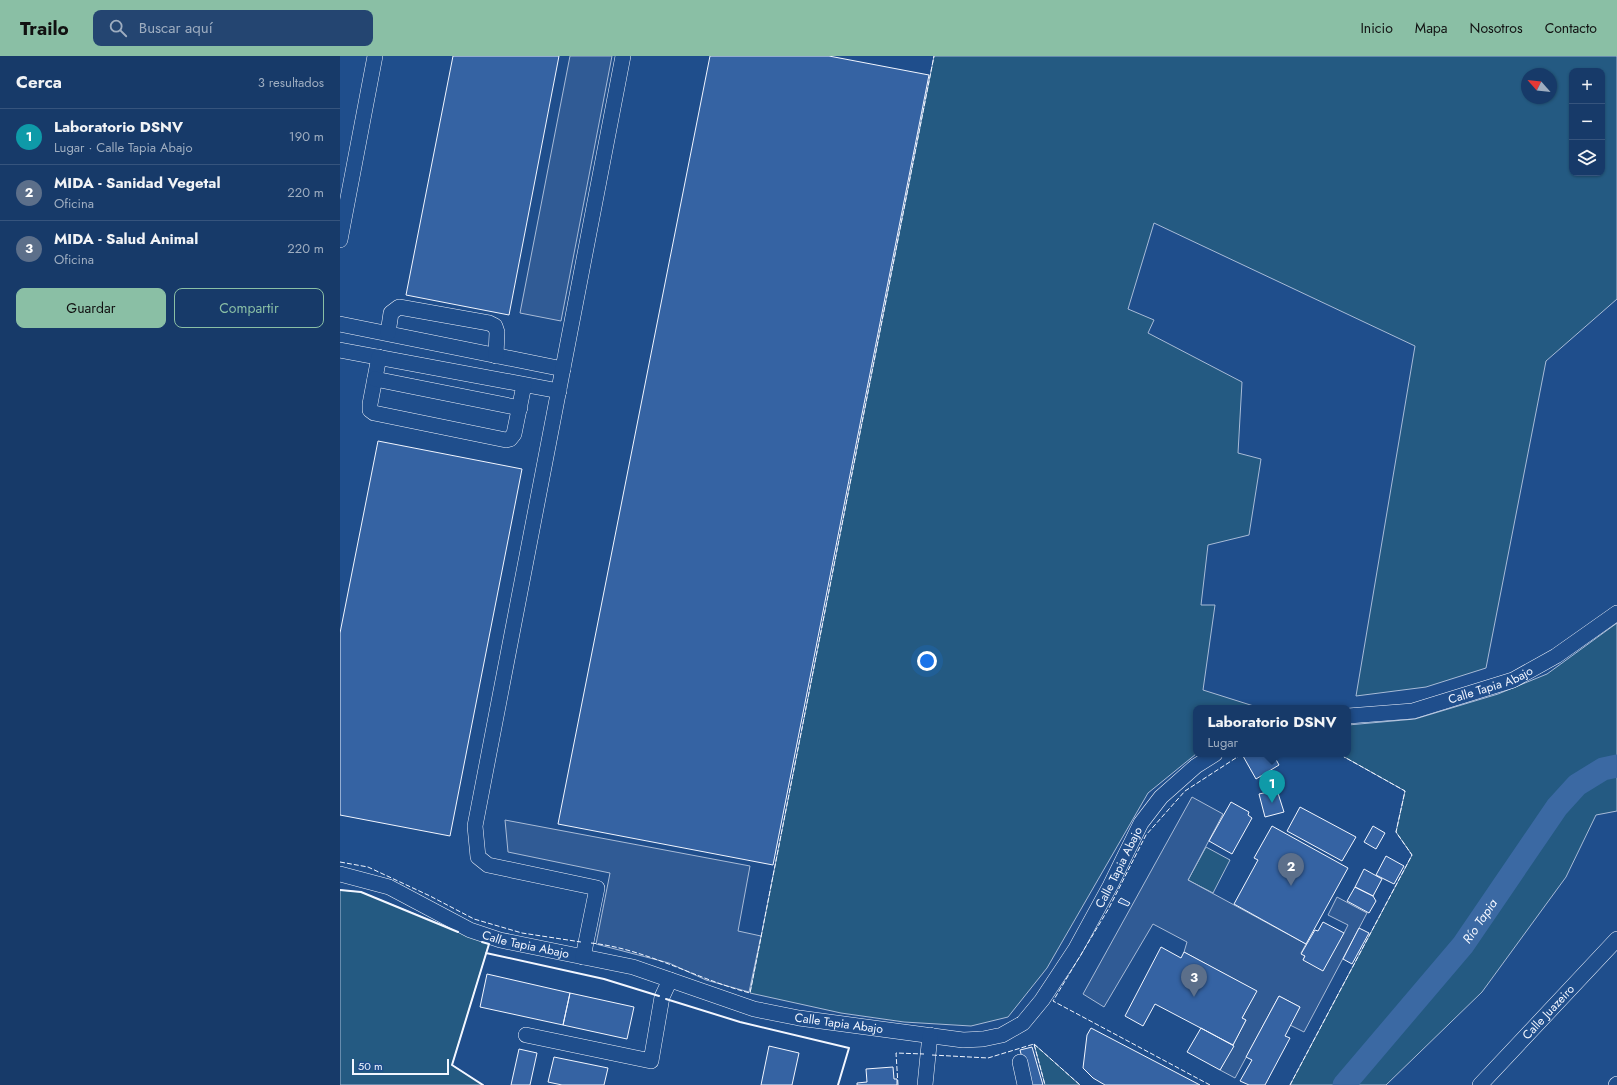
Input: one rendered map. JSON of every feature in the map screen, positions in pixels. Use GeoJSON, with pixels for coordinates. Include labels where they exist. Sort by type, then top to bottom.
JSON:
{"type":"FeatureCollection","features":[{"type":"Feature","properties":{"kind":"street"},"geometry":{"type":"LineString","coordinates":[[340,240],[375,56]]}},
{"type":"Feature","properties":{"kind":"street"},"geometry":{"type":"LineString","coordinates":[[583,957],[597,888],[488,865],[478,857],[475,826],[623,56]]}},
{"type":"Feature","properties":{"kind":"street"},"geometry":{"type":"LineString","coordinates":[[388,333],[391,313],[399,307],[489,323],[495,326],[497,332],[496,356]]}},
{"type":"Feature","properties":{"kind":"street"},"geometry":{"type":"LineString","coordinates":[[340,324],[562,370]]}},
{"type":"Feature","properties":{"kind":"street"},"geometry":{"type":"LineString","coordinates":[[340,350],[558,391]]}},
{"type":"Feature","properties":{"kind":"street"},"geometry":{"type":"LineString","coordinates":[[379,358],[370,404],[370,410],[374,413],[506,440],[510,439],[514,434],[524,385]]}},
{"type":"Feature","properties":{"kind":"street"},"geometry":{"type":"LineString","coordinates":[[375,379],[520,408]]}},
{"type":"Feature","properties":{"kind":"street","name":"Calle Tapia Abajo"},"geometry":{"type":"LineString","coordinates":[[1351,716],[1412,711],[1513,680],[1556,656],[1617,613]]}},
{"type":"Feature","properties":{"kind":"street","name":"Calle Tapia Abajo"},"geometry":{"type":"LineString","coordinates":[[340,874],[389,887],[470,930],[500,940],[633,967],[754,1009],[799,1018],[963,1040],[983,1039],[1002,1035],[1023,1023],[1042,1000],[1074,950],[1110,886],[1141,823],[1161,797],[1196,766],[1210,757]]}},
{"type":"Feature","properties":{"kind":"street","name":"Calle Juazeiro"},"geometry":{"type":"LineString","coordinates":[[1480,1085],[1617,939]]}},
{"type":"Feature","properties":{"kind":"street"},"geometry":{"type":"LineString","coordinates":[[526,1035],[651,1061],[662,997],[670,980]]}},
{"type":"Feature","properties":{"kind":"street"},"geometry":{"type":"LineString","coordinates":[[925,1085],[930,1035]]}},
{"type":"Feature","properties":{"kind":"street"},"geometry":{"type":"LineString","coordinates":[[1020,1062],[1025,1085]]}},
{"type":"Feature","properties":{"kind":"shaded area"},"geometry":{"type":"Polygon","coordinates":[[[570,56],[612,56],[561,321],[520,313],[570,56]]]}},
{"type":"Feature","properties":{"kind":"shaded area"},"geometry":{"type":"Polygon","coordinates":[[[934,56],[1617,56],[1617,299],[1546,361],[1486,668],[1426,687],[1356,696],[1415,346],[1154,223],[1128,309],[1154,320],[1148,333],[1242,382],[1238,453],[1261,459],[1249,535],[1208,545],[1201,605],[1215,605],[1203,690],[1250,705],[1193,705],[1193,756],[1148,793],[1047,968],[1008,1017],[971,1026],[904,1022],[841,1013],[750,993],[934,56]]]}},
{"type":"Feature","properties":{"kind":"shaded area"},"geometry":{"type":"Polygon","coordinates":[[[1617,623],[1617,811],[1596,815],[1566,877],[1482,992],[1386,1085],[1290,1085],[1412,855],[1396,832],[1405,791],[1344,757],[1351,757],[1351,725],[1415,719],[1498,694],[1547,674],[1617,623]]]}},
{"type":"Feature","properties":{"kind":"shaded area"},"geometry":{"type":"Polygon","coordinates":[[[1192,797],[1223,814],[1188,880],[1306,944],[1301,953],[1305,956],[1303,960],[1344,933],[1348,925],[1328,915],[1337,897],[1367,913],[1304,1032],[1290,1025],[1300,1007],[1279,996],[1235,1078],[1220,1070],[1246,1020],[1242,1018],[1256,991],[1184,952],[1187,942],[1153,924],[1104,1007],[1083,994],[1192,797]]]}},
{"type":"Feature","properties":{"kind":"shaded area"},"geometry":{"type":"Polygon","coordinates":[[[505,820],[750,866],[738,931],[761,936],[749,992],[706,980],[669,963],[596,944],[610,873],[508,852],[505,820]]]}},
{"type":"Feature","properties":{"kind":"shaded area"},"geometry":{"type":"Polygon","coordinates":[[[1206,847],[1230,860],[1213,893],[1188,880],[1206,847]]]}},
{"type":"Feature","properties":{"kind":"shaded area"},"geometry":{"type":"Polygon","coordinates":[[[340,890],[361,892],[489,944],[452,1065],[483,1085],[340,1085],[340,890]]]}},
{"type":"Feature","properties":{"kind":"shaded area"},"geometry":{"type":"Polygon","coordinates":[[[1034,1044],[1080,1085],[1045,1085],[1034,1044]]]}},
{"type":"Feature","properties":{"kind":"building"},"geometry":{"type":"Polygon","coordinates":[[[453,56],[559,56],[509,315],[406,295],[453,56]]]}},
{"type":"Feature","properties":{"kind":"building"},"geometry":{"type":"Polygon","coordinates":[[[710,56],[829,56],[929,75],[773,865],[558,824],[710,56]]]}},
{"type":"Feature","properties":{"kind":"building"},"geometry":{"type":"Polygon","coordinates":[[[378,441],[522,469],[450,836],[340,815],[340,633],[378,441]]]}},
{"type":"Feature","properties":{"kind":"building"},"geometry":{"type":"Polygon","coordinates":[[[1244,757],[1275,757],[1279,765],[1256,779],[1244,757]]]}},
{"type":"Feature","properties":{"kind":"building"},"geometry":{"type":"Polygon","coordinates":[[[1277,790],[1284,812],[1265,817],[1259,794],[1277,790]]]}},
{"type":"Feature","properties":{"kind":"building"},"geometry":{"type":"Polygon","coordinates":[[[1231,802],[1249,812],[1248,815],[1252,818],[1232,854],[1209,841],[1231,802]]]}},
{"type":"Feature","properties":{"kind":"building"},"geometry":{"type":"Polygon","coordinates":[[[1300,807],[1356,837],[1342,861],[1287,831],[1300,807]]]}},
{"type":"Feature","properties":{"kind":"building"},"geometry":{"type":"Polygon","coordinates":[[[1272,826],[1348,868],[1306,944],[1234,904],[1258,860],[1254,858],[1272,826]]]}},
{"type":"Feature","properties":{"kind":"building"},"geometry":{"type":"Polygon","coordinates":[[[1373,826],[1385,833],[1376,849],[1364,842],[1373,826]]]}},
{"type":"Feature","properties":{"kind":"building"},"geometry":{"type":"Polygon","coordinates":[[[1386,856],[1404,866],[1394,884],[1376,875],[1386,856]]]}},
{"type":"Feature","properties":{"kind":"building"},"geometry":{"type":"Polygon","coordinates":[[[1364,869],[1382,879],[1373,896],[1355,887],[1364,869]]]}},
{"type":"Feature","properties":{"kind":"building"},"geometry":{"type":"Polygon","coordinates":[[[1355,887],[1373,896],[1376,901],[1369,913],[1347,901],[1355,887]]]}},
{"type":"Feature","properties":{"kind":"building"},"geometry":{"type":"Polygon","coordinates":[[[1121,898],[1130,903],[1128,906],[1118,902],[1121,898]]]}},
{"type":"Feature","properties":{"kind":"building"},"geometry":{"type":"Polygon","coordinates":[[[1323,922],[1344,933],[1323,971],[1303,960],[1305,956],[1301,954],[1315,930],[1318,931],[1323,922]]]}},
{"type":"Feature","properties":{"kind":"building"},"geometry":{"type":"Polygon","coordinates":[[[1359,928],[1369,933],[1352,964],[1343,959],[1359,928]]]}},
{"type":"Feature","properties":{"kind":"building"},"geometry":{"type":"Polygon","coordinates":[[[1161,947],[1181,958],[1184,952],[1257,991],[1242,1018],[1246,1020],[1233,1045],[1155,1004],[1143,1026],[1125,1016],[1161,947]]]}},
{"type":"Feature","properties":{"kind":"building"},"geometry":{"type":"Polygon","coordinates":[[[487,974],[570,993],[563,1025],[480,1007],[487,974]]]}},
{"type":"Feature","properties":{"kind":"building"},"geometry":{"type":"Polygon","coordinates":[[[570,993],[634,1007],[627,1039],[563,1025],[570,993]]]}},
{"type":"Feature","properties":{"kind":"building"},"geometry":{"type":"Polygon","coordinates":[[[1279,996],[1300,1007],[1285,1036],[1290,1038],[1265,1085],[1249,1085],[1240,1081],[1252,1060],[1246,1057],[1279,996]]]}},
{"type":"Feature","properties":{"kind":"building"},"geometry":{"type":"Polygon","coordinates":[[[1091,1028],[1200,1085],[1105,1085],[1093,1078],[1083,1068],[1087,1035],[1091,1028]]]}},
{"type":"Feature","properties":{"kind":"building"},"geometry":{"type":"Polygon","coordinates":[[[1201,1028],[1234,1046],[1220,1070],[1187,1052],[1201,1028]]]}},
{"type":"Feature","properties":{"kind":"building"},"geometry":{"type":"Polygon","coordinates":[[[769,1046],[799,1053],[792,1085],[761,1085],[769,1046]]]}},
{"type":"Feature","properties":{"kind":"building"},"geometry":{"type":"Polygon","coordinates":[[[1032,1047],[1043,1085],[1029,1085],[1020,1050],[1032,1047]]]}},
{"type":"Feature","properties":{"kind":"building"},"geometry":{"type":"Polygon","coordinates":[[[519,1049],[537,1053],[530,1085],[511,1085],[519,1049]]]}},
{"type":"Feature","properties":{"kind":"building"},"geometry":{"type":"Polygon","coordinates":[[[554,1057],[608,1068],[604,1085],[562,1085],[548,1082],[554,1057]]]}},
{"type":"Feature","properties":{"kind":"building"},"geometry":{"type":"Polygon","coordinates":[[[893,1067],[894,1079],[897,1079],[897,1085],[857,1085],[857,1083],[867,1082],[866,1069],[893,1067]]]}},
{"type":"Feature","properties":{"kind":"waterway","name":"Río Tapia"},"geometry":{"type":"LineString","coordinates":[[1344,1085],[1463,945],[1557,807],[1577,785],[1603,769],[1617,766]]}},
{"type":"Feature","properties":{"kind":"fence"},"geometry":{"type":"LineString","coordinates":[[591,943],[632,951],[750,993],[934,56]]}},
{"type":"Feature","properties":{"kind":"fence"},"geometry":{"type":"LineString","coordinates":[[1210,1085],[1053,1001],[1109,908],[1146,835],[1185,791],[1237,757]]}},
{"type":"Feature","properties":{"kind":"fence"},"geometry":{"type":"LineString","coordinates":[[1290,1085],[1412,855],[1396,832],[1405,791],[1344,757]]}},
{"type":"Feature","properties":{"kind":"fence"},"geometry":{"type":"LineString","coordinates":[[340,862],[368,867],[430,896],[474,919],[522,933],[581,942]]}},
{"type":"Feature","properties":{"kind":"fence"},"geometry":{"type":"LineString","coordinates":[[1034,1044],[1080,1085]]}},
{"type":"Feature","properties":{"kind":"fence"},"geometry":{"type":"LineString","coordinates":[[932,1055],[988,1058],[1034,1044],[1045,1085]]}},
{"type":"Feature","properties":{"kind":"fence"},"geometry":{"type":"LineString","coordinates":[[898,1085],[896,1053],[924,1054]]}},
{"type":"Feature","properties":{"kind":"wall"},"geometry":{"type":"LineString","coordinates":[[340,890],[361,892],[458,932]]}},
{"type":"Feature","properties":{"kind":"wall"},"geometry":{"type":"LineString","coordinates":[[482,942],[489,944],[452,1065],[483,1085]]}},
{"type":"Feature","properties":{"kind":"wall"},"geometry":{"type":"LineString","coordinates":[[486,953],[604,979],[659,996]]}},
{"type":"Feature","properties":{"kind":"wall"},"geometry":{"type":"LineString","coordinates":[[666,999],[740,1022],[849,1048],[838,1085]]}},
{"type":"Feature","properties":{"kind":"place","name":"Laboratorio DSNV"},"geometry":{"type":"Point","coordinates":[1272,803]}},
{"type":"Feature","properties":{"kind":"place","name":"MIDA - Sanidad Vegetal"},"geometry":{"type":"Point","coordinates":[1291,886]}},
{"type":"Feature","properties":{"kind":"place","name":"MIDA - Salud Animal"},"geometry":{"type":"Point","coordinates":[1194,997]}}]}
